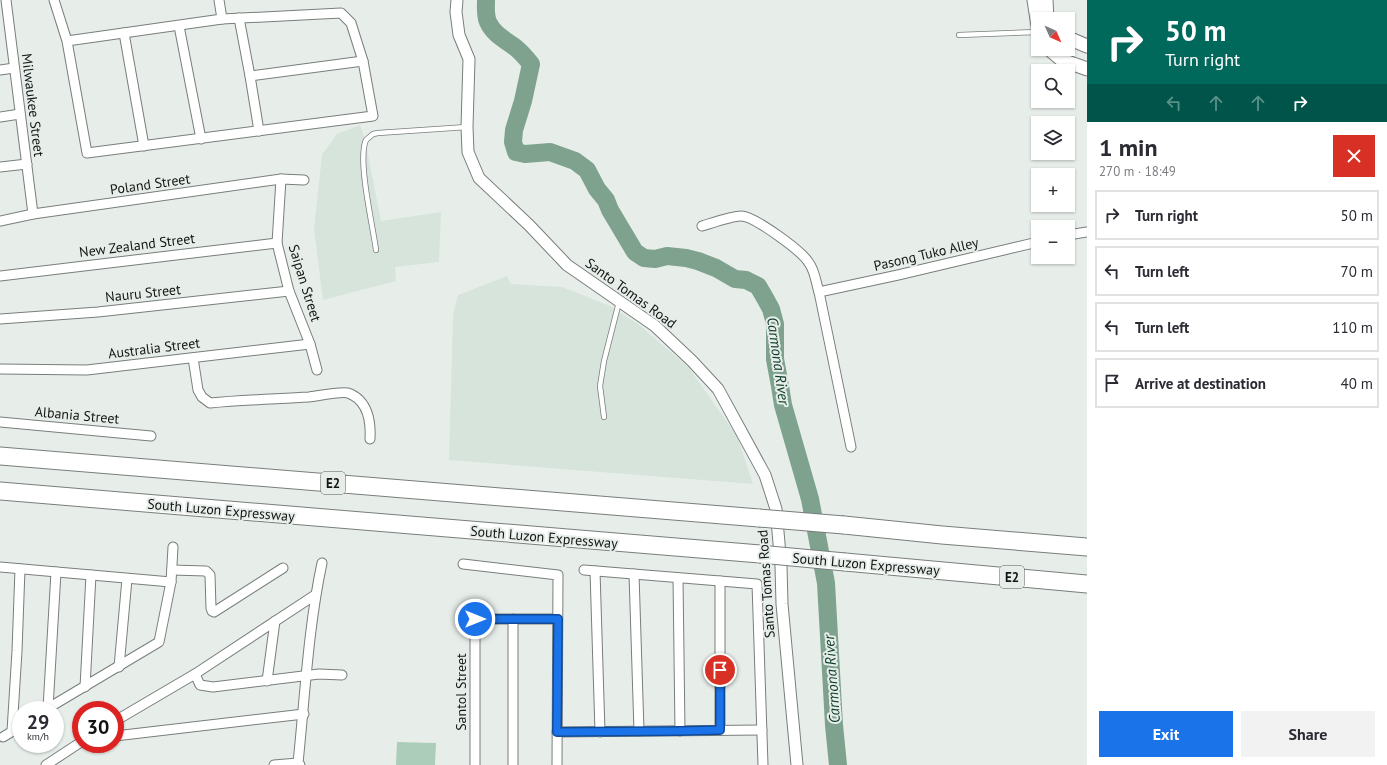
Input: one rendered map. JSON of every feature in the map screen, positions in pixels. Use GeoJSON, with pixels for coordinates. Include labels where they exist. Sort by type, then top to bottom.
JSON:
{"type":"FeatureCollection","features":[{"type":"Feature","properties":{"kind":"highway","name":"E2"},"geometry":{"type":"LineString","coordinates":[[0,456],[844,525],[1087,547]]}},
{"type":"Feature","properties":{"kind":"highway","name":"South Luzon Expressway"},"geometry":{"type":"LineString","coordinates":[[0,491],[760,554],[1087,584]]}},
{"type":"Feature","properties":{"kind":"main road"},"geometry":{"type":"LineString","coordinates":[[1034,0],[1036,12]]}},
{"type":"Feature","properties":{"kind":"main road"},"geometry":{"type":"LineString","coordinates":[[1046,0],[1047,12]]}},
{"type":"Feature","properties":{"kind":"main road"},"geometry":{"type":"LineString","coordinates":[[1075,41],[1087,46]]}},
{"type":"Feature","properties":{"kind":"main road"},"geometry":{"type":"LineString","coordinates":[[1058,56],[1062,60],[1087,69]]}},
{"type":"Feature","properties":{"kind":"street","name":"Milwaukee Street"},"geometry":{"type":"LineString","coordinates":[[6,0],[4,21],[14,68],[33,214]]}},
{"type":"Feature","properties":{"kind":"street"},"geometry":{"type":"LineString","coordinates":[[54,0],[67,41],[87,154],[373,116],[363,61],[351,23],[341,13],[222,19],[67,41]]}},
{"type":"Feature","properties":{"kind":"street"},"geometry":{"type":"LineString","coordinates":[[219,0],[222,19]]}},
{"type":"Feature","properties":{"kind":"street","name":"Santo Tomas Road"},"geometry":{"type":"LineString","coordinates":[[457,0],[456,12],[459,35],[469,59],[467,127],[468,152],[479,178],[529,226],[566,265],[655,326],[692,361],[718,389],[765,475],[776,509],[781,566],[782,604],[797,765]]}},
{"type":"Feature","properties":{"kind":"street"},"geometry":{"type":"LineString","coordinates":[[239,18],[259,131]]}},
{"type":"Feature","properties":{"kind":"street"},"geometry":{"type":"LineString","coordinates":[[179,26],[201,139]]}},
{"type":"Feature","properties":{"kind":"street"},"geometry":{"type":"LineString","coordinates":[[124,34],[144,146]]}},
{"type":"Feature","properties":{"kind":"street"},"geometry":{"type":"LineString","coordinates":[[250,76],[363,61]]}},
{"type":"Feature","properties":{"kind":"street"},"geometry":{"type":"LineString","coordinates":[[0,70],[14,68]]}},
{"type":"Feature","properties":{"kind":"street"},"geometry":{"type":"LineString","coordinates":[[0,117],[20,114]]}},
{"type":"Feature","properties":{"kind":"street"},"geometry":{"type":"LineString","coordinates":[[0,167],[27,164]]}},
{"type":"Feature","properties":{"kind":"street","name":"Poland Street"},"geometry":{"type":"LineString","coordinates":[[0,221],[33,214],[282,179],[304,180]]}},
{"type":"Feature","properties":{"kind":"street","name":"Saipan Street"},"geometry":{"type":"LineString","coordinates":[[282,179],[278,243],[289,291],[310,344],[317,370]]}},
{"type":"Feature","properties":{"kind":"street"},"geometry":{"type":"LineString","coordinates":[[702,226],[741,216],[750,218],[789,242],[804,257],[811,267],[819,292],[851,447]]}},
{"type":"Feature","properties":{"kind":"street"},"geometry":{"type":"LineString","coordinates":[[1075,234],[1087,232]]}},
{"type":"Feature","properties":{"kind":"street","name":"New Zealand Street"},"geometry":{"type":"LineString","coordinates":[[0,276],[278,243]]}},
{"type":"Feature","properties":{"kind":"street","name":"Pasong Tuko Alley"},"geometry":{"type":"LineString","coordinates":[[819,292],[1031,244]]}},
{"type":"Feature","properties":{"kind":"street","name":"Nauru Street"},"geometry":{"type":"LineString","coordinates":[[0,319],[98,312],[289,291]]}},
{"type":"Feature","properties":{"kind":"street","name":"Australia Street"},"geometry":{"type":"LineString","coordinates":[[0,369],[87,370],[310,344]]}},
{"type":"Feature","properties":{"kind":"street"},"geometry":{"type":"LineString","coordinates":[[193,358],[198,390],[202,397],[210,403],[347,393],[356,397],[367,409],[371,427],[370,440]]}},
{"type":"Feature","properties":{"kind":"street","name":"Albania Street"},"geometry":{"type":"LineString","coordinates":[[0,422],[151,436]]}},
{"type":"Feature","properties":{"kind":"street"},"geometry":{"type":"LineString","coordinates":[[61,701],[159,642],[171,582],[173,547]]}},
{"type":"Feature","properties":{"kind":"street"},"geometry":{"type":"LineString","coordinates":[[274,765],[299,764],[306,676],[315,596],[322,563]]}},
{"type":"Feature","properties":{"kind":"street"},"geometry":{"type":"LineString","coordinates":[[464,564],[558,575],[557,765]]}},
{"type":"Feature","properties":{"kind":"street"},"geometry":{"type":"LineString","coordinates":[[0,567],[171,582]]}},
{"type":"Feature","properties":{"kind":"street"},"geometry":{"type":"LineString","coordinates":[[172,570],[206,571],[210,575],[211,608],[214,612],[283,568]]}},
{"type":"Feature","properties":{"kind":"street"},"geometry":{"type":"LineString","coordinates":[[14,701],[20,569]]}},
{"type":"Feature","properties":{"kind":"street"},"geometry":{"type":"LineString","coordinates":[[584,570],[757,584],[763,765]]}},
{"type":"Feature","properties":{"kind":"street"},"geometry":{"type":"LineString","coordinates":[[595,571],[600,732]]}},
{"type":"Feature","properties":{"kind":"street"},"geometry":{"type":"LineString","coordinates":[[48,701],[56,572]]}},
{"type":"Feature","properties":{"kind":"street"},"geometry":{"type":"LineString","coordinates":[[634,574],[639,731]]}},
{"type":"Feature","properties":{"kind":"street"},"geometry":{"type":"LineString","coordinates":[[85,687],[91,575]]}},
{"type":"Feature","properties":{"kind":"street"},"geometry":{"type":"LineString","coordinates":[[678,578],[680,731]]}},
{"type":"Feature","properties":{"kind":"street"},"geometry":{"type":"LineString","coordinates":[[119,667],[127,579]]}},
{"type":"Feature","properties":{"kind":"street"},"geometry":{"type":"LineString","coordinates":[[720,581],[720,730]]}},
{"type":"Feature","properties":{"kind":"street"},"geometry":{"type":"LineString","coordinates":[[124,716],[195,674],[315,596]]}},
{"type":"Feature","properties":{"kind":"street","name":"Santol Street"},"geometry":{"type":"LineString","coordinates":[[475,765],[475,619],[514,619]]}},
{"type":"Feature","properties":{"kind":"street"},"geometry":{"type":"LineString","coordinates":[[513,765],[514,619],[558,619]]}},
{"type":"Feature","properties":{"kind":"street"},"geometry":{"type":"LineString","coordinates":[[268,681],[275,621]]}},
{"type":"Feature","properties":{"kind":"street"},"geometry":{"type":"LineString","coordinates":[[195,674],[200,685],[207,686],[268,681],[319,674],[342,675]]}},
{"type":"Feature","properties":{"kind":"street"},"geometry":{"type":"LineString","coordinates":[[124,735],[304,714]]}},
{"type":"Feature","properties":{"kind":"street"},"geometry":{"type":"LineString","coordinates":[[557,732],[762,730]]}},
{"type":"Feature","properties":{"kind":"street"},"geometry":{"type":"LineString","coordinates":[[3,738],[12,731]]}},
{"type":"Feature","properties":{"kind":"street"},"geometry":{"type":"LineString","coordinates":[[46,765],[72,748]]}},
{"type":"Feature","properties":{"kind":"lane"},"geometry":{"type":"LineString","coordinates":[[959,35],[1031,32]]}},
{"type":"Feature","properties":{"kind":"lane"},"geometry":{"type":"LineString","coordinates":[[376,250],[363,158],[366,140],[378,132],[467,127]]}},
{"type":"Feature","properties":{"kind":"lane"},"geometry":{"type":"LineString","coordinates":[[604,417],[600,386],[604,361],[620,302]]}},
{"type":"Feature","properties":{"kind":"shaded area"},"geometry":{"type":"Polygon","coordinates":[[[360,125],[365,140],[381,221],[441,212],[439,262],[395,267],[396,281],[323,300],[314,229],[322,155],[337,134],[360,125]]]}},
{"type":"Feature","properties":{"kind":"shaded area"},"geometry":{"type":"Polygon","coordinates":[[[507,276],[511,284],[562,287],[610,306],[638,324],[689,368],[737,436],[753,484],[449,460],[453,315],[458,295],[507,276]]]}},
{"type":"Feature","properties":{"kind":"green space"},"geometry":{"type":"Polygon","coordinates":[[[397,742],[436,743],[435,765],[396,765],[397,742]]]}},
{"type":"Feature","properties":{"kind":"waterway","name":"Carmona River"},"geometry":{"type":"LineString","coordinates":[[486,0],[486,17],[491,27],[497,34],[518,50],[531,64],[523,101],[514,130],[513,142],[516,152],[525,154],[550,152],[575,161],[587,170],[597,189],[606,200],[610,210],[635,252],[644,258],[655,259],[667,256],[698,261],[716,268],[735,279],[746,280],[758,286],[771,309],[775,324],[775,359],[783,405],[810,499],[826,583],[834,725],[838,765]]}},
{"type":"Feature","properties":{"kind":"route"},"geometry":{"type":"LineString","coordinates":[[475,619],[558,619],[557,732],[720,730],[720,670]]}}]}
